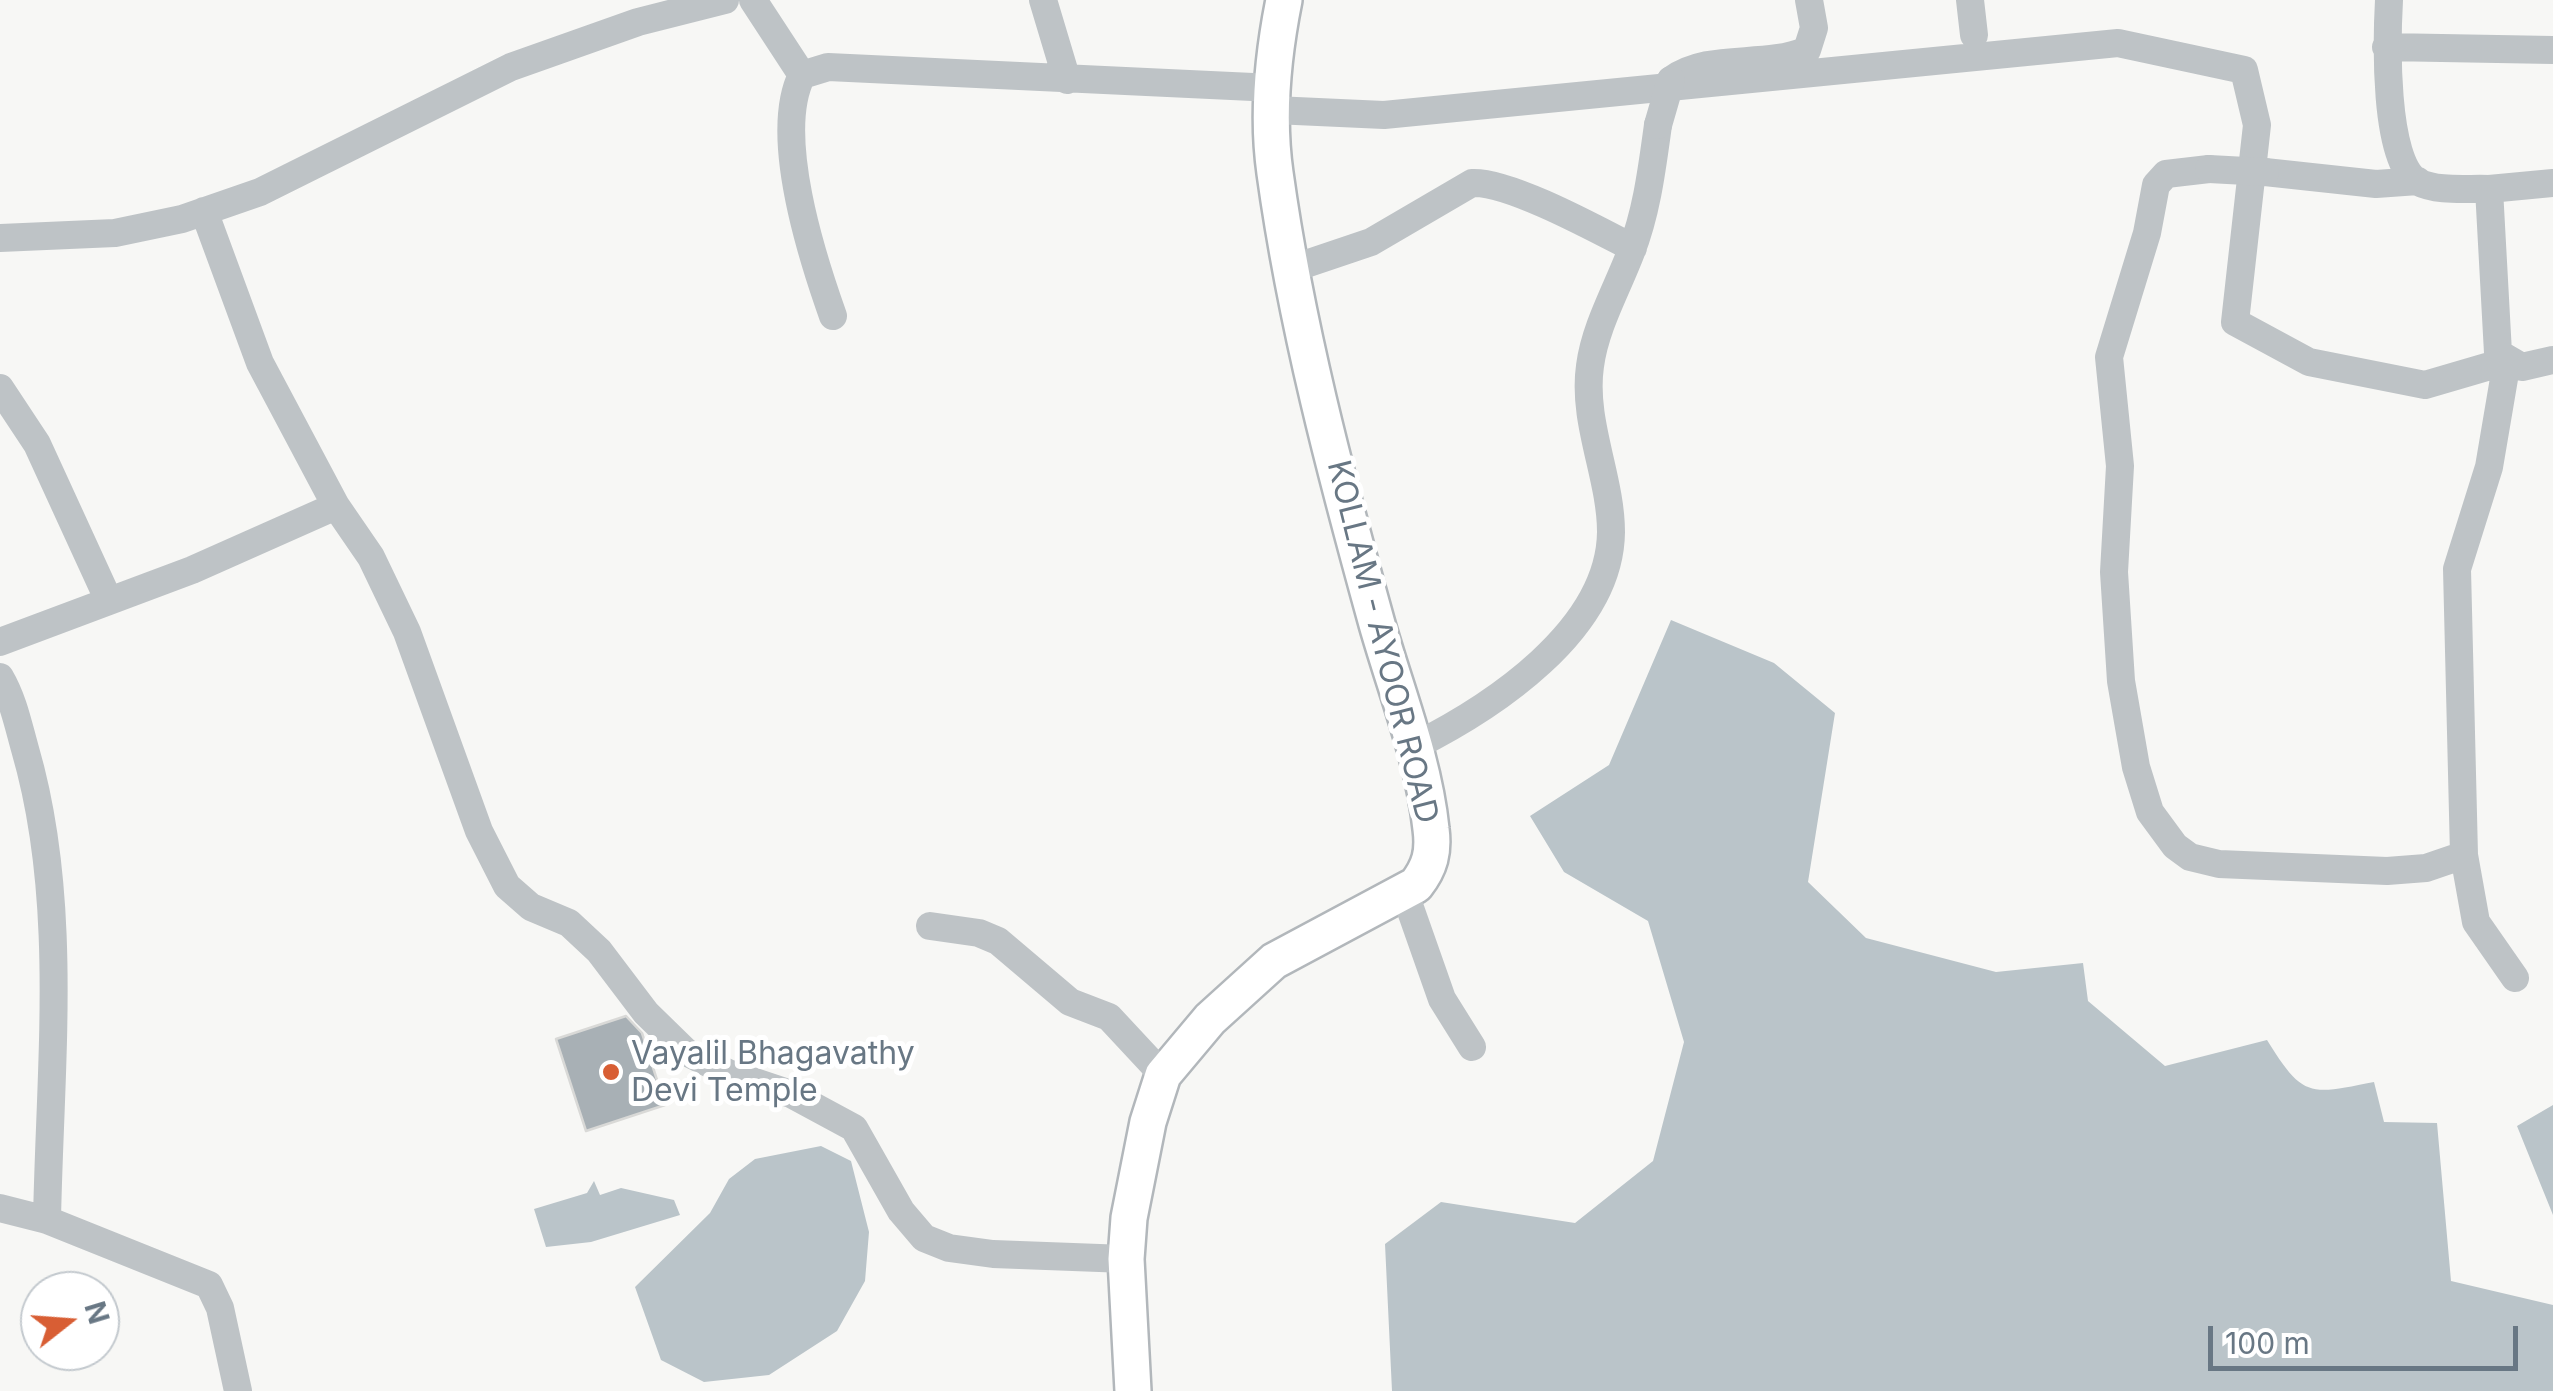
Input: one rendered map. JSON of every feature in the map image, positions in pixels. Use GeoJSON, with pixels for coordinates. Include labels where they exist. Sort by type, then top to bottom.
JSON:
{"type":"FeatureCollection","features":[{"type":"Feature","properties":{"kind":"main road","name":"KOLLAM - AYOOR ROAD"},"geometry":{"type":"LineString","coordinates":[[1133,1391],[1126,1260],[1144,1141],[1163,1074],[1210,1019],[1274,961],[1404,891],[1429,868],[1431,849],[1413,747],[1372,604],[1290,268],[1274,168],[1274,99],[1284,0]]}},
{"type":"Feature","properties":{"kind":"street"},"geometry":{"type":"LineString","coordinates":[[0,238],[115,233],[204,212],[260,192],[511,67],[638,22],[725,0]]}},
{"type":"Feature","properties":{"kind":"street"},"geometry":{"type":"LineString","coordinates":[[754,0],[802,75]]}},
{"type":"Feature","properties":{"kind":"street"},"geometry":{"type":"LineString","coordinates":[[1043,0],[1068,80]]}},
{"type":"Feature","properties":{"kind":"street"},"geometry":{"type":"LineString","coordinates":[[1413,747],[1464,722],[1527,674],[1578,622],[1606,573],[1610,532],[1589,400],[1589,372],[1593,348],[1632,248],[1649,190],[1658,125],[1670,80],[1687,68],[1774,62],[1807,50],[1814,28],[1809,0]]}},
{"type":"Feature","properties":{"kind":"street"},"geometry":{"type":"LineString","coordinates":[[1970,0],[1974,35]]}},
{"type":"Feature","properties":{"kind":"street"},"geometry":{"type":"LineString","coordinates":[[2390,0],[2386,47],[2390,106],[2407,170],[2418,182]]}},
{"type":"Feature","properties":{"kind":"street"},"geometry":{"type":"LineString","coordinates":[[834,316],[811,244],[795,165],[796,87],[802,75],[828,67],[1068,80],[1274,99],[1384,114],[2118,43],[2244,70],[2257,125],[2236,322],[2310,362],[2425,385],[2506,361],[2522,366],[2553,360]]}},
{"type":"Feature","properties":{"kind":"street"},"geometry":{"type":"LineString","coordinates":[[2386,47],[2553,50]]}},
{"type":"Feature","properties":{"kind":"street"},"geometry":{"type":"LineString","coordinates":[[2464,855],[2426,868],[2387,871],[2219,864],[2190,857],[2175,846],[2150,812],[2136,767],[2121,681],[2114,572],[2120,466],[2109,357],[2147,234],[2156,186],[2166,174],[2209,169],[2376,184],[2418,182],[2489,189],[2553,183]]}},
{"type":"Feature","properties":{"kind":"street"},"geometry":{"type":"LineString","coordinates":[[1290,268],[1370,242],[1472,182],[1491,185],[1574,218],[1632,248]]}},
{"type":"Feature","properties":{"kind":"street"},"geometry":{"type":"LineString","coordinates":[[2489,189],[2494,342],[2506,361],[2489,466],[2457,569],[2464,855],[2476,922],[2515,978]]}},
{"type":"Feature","properties":{"kind":"street"},"geometry":{"type":"LineString","coordinates":[[204,212],[260,363],[336,506],[371,557],[406,632],[479,830],[508,886],[531,907],[569,923],[600,951],[646,1013],[686,1052],[792,1094],[854,1128],[901,1211],[924,1238],[948,1248],[993,1254],[1126,1260]]}},
{"type":"Feature","properties":{"kind":"street"},"geometry":{"type":"LineString","coordinates":[[0,388],[37,444],[108,601]]}},
{"type":"Feature","properties":{"kind":"street"},"geometry":{"type":"LineString","coordinates":[[0,642],[336,506]]}},
{"type":"Feature","properties":{"kind":"street"},"geometry":{"type":"LineString","coordinates":[[0,677],[9,693],[33,777],[52,912],[47,1220]]}},
{"type":"Feature","properties":{"kind":"street"},"geometry":{"type":"LineString","coordinates":[[1404,891],[1442,1000],[1472,1047]]}},
{"type":"Feature","properties":{"kind":"street"},"geometry":{"type":"LineString","coordinates":[[930,926],[979,933],[998,941],[1044,984],[1070,1002],[1109,1017],[1163,1074]]}},
{"type":"Feature","properties":{"kind":"street"},"geometry":{"type":"LineString","coordinates":[[0,1208],[47,1220],[208,1285],[220,1308],[238,1391]]}},
{"type":"Feature","properties":{"kind":"shaded area"},"geometry":{"type":"Polygon","coordinates":[[[1671,620],[1774,663],[1835,713],[1808,882],[1866,938],[1996,972],[2083,963],[2088,1001],[2165,1066],[2267,1040],[2290,1073],[2310,1088],[2335,1089],[2374,1082],[2384,1122],[2437,1123],[2451,1281],[2553,1305],[2553,1391],[1392,1391],[1385,1244],[1441,1202],[1575,1223],[1653,1161],[1684,1042],[1648,921],[1564,872],[1530,816],[1609,765],[1671,620]]]}},
{"type":"Feature","properties":{"kind":"shaded area"},"geometry":{"type":"Polygon","coordinates":[[[2553,1105],[2553,1215],[2517,1126],[2553,1105]]]}},
{"type":"Feature","properties":{"kind":"shaded area"},"geometry":{"type":"Polygon","coordinates":[[[821,1146],[851,1161],[869,1232],[865,1281],[837,1331],[769,1375],[704,1382],[661,1360],[635,1287],[710,1213],[729,1179],[755,1159],[821,1146]]]}},
{"type":"Feature","properties":{"kind":"shaded area"},"geometry":{"type":"Polygon","coordinates":[[[594,1181],[600,1195],[621,1188],[674,1200],[680,1215],[591,1242],[546,1247],[534,1209],[587,1193],[594,1181]]]}},
{"type":"Feature","properties":{"kind":"building","name":"Vayalil Bhagavathy Devi Temple"},"geometry":{"type":"Polygon","coordinates":[[[626,1016],[642,1033],[665,1105],[586,1131],[556,1039],[626,1016]]]}},
{"type":"Feature","properties":{"kind":"place","name":"Vayalil Bhagavathy Devi Temple"},"geometry":{"type":"Point","coordinates":[611,1072]}}]}
